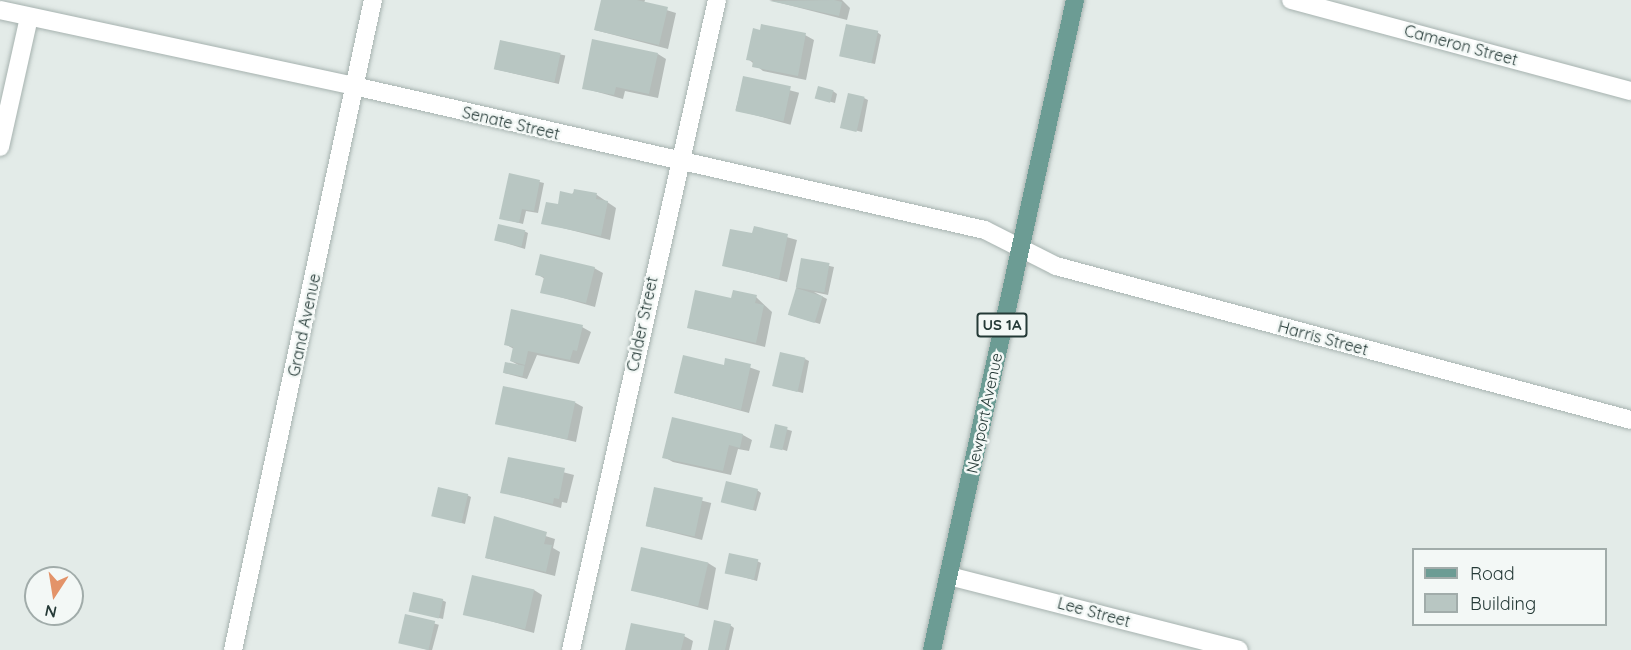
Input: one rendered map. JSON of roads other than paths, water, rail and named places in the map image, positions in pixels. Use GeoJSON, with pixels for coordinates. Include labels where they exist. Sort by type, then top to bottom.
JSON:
{"type":"FeatureCollection","features":[{"type":"Feature","properties":{"kind":"main road","name":"Newport Avenue"},"geometry":{"type":"LineString","coordinates":[[932,650],[950,576],[1019,246],[1075,0]]}},
{"type":"Feature","properties":{"kind":"street","name":"Grand Avenue"},"geometry":{"type":"LineString","coordinates":[[233,650],[373,0]]}},
{"type":"Feature","properties":{"kind":"street","name":"Calder Street"},"geometry":{"type":"LineString","coordinates":[[571,650],[678,162],[717,0]]}},
{"type":"Feature","properties":{"kind":"street","name":"Cameron Street"},"geometry":{"type":"LineString","coordinates":[[1291,0],[1631,91]]}},
{"type":"Feature","properties":{"kind":"street","name":"Senate Street"},"geometry":{"type":"LineString","coordinates":[[0,10],[354,86],[678,162],[985,230],[1019,246]]}},
{"type":"Feature","properties":{"kind":"street"},"geometry":{"type":"LineString","coordinates":[[0,147],[29,17]]}},
{"type":"Feature","properties":{"kind":"street","name":"Harris Street"},"geometry":{"type":"LineString","coordinates":[[1019,246],[1056,266],[1631,420]]}},
{"type":"Feature","properties":{"kind":"street","name":"Lee Street"},"geometry":{"type":"LineString","coordinates":[[950,576],[1239,650]]}}]}
